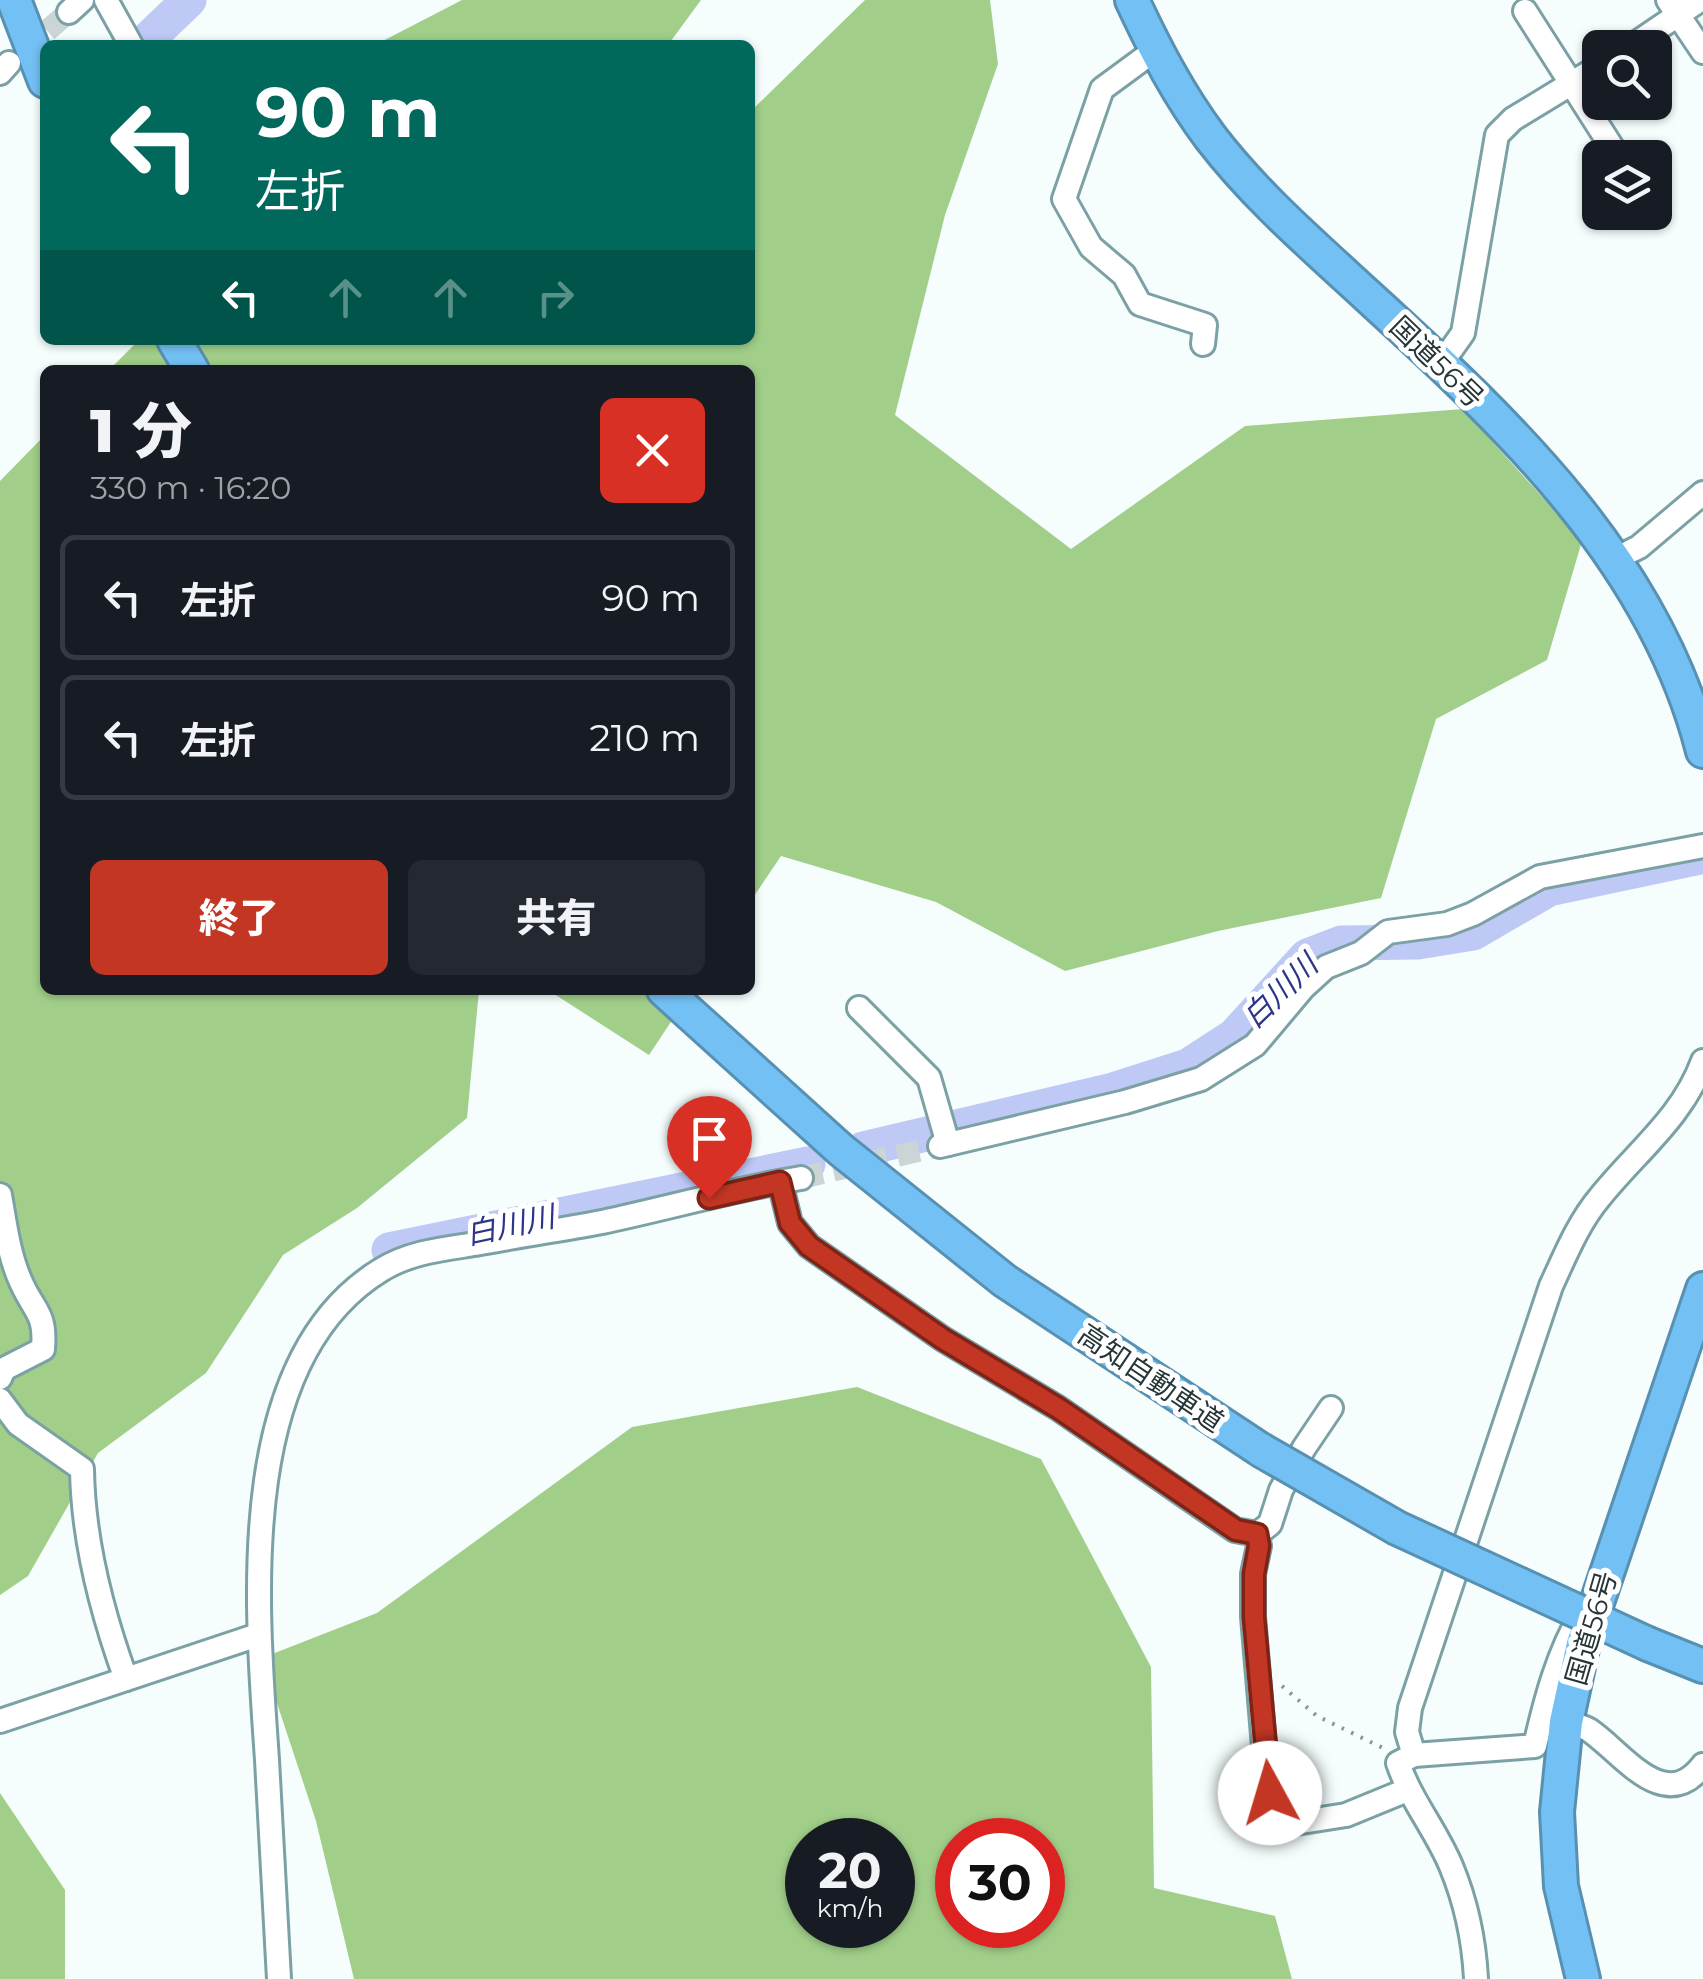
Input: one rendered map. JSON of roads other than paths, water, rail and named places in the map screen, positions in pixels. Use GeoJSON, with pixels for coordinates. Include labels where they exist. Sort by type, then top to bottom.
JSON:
{"type":"FeatureCollection","features":[{"type":"Feature","properties":{"kind":"highway"},"geometry":{"type":"LineString","coordinates":[[14,0],[40,68]]}},
{"type":"Feature","properties":{"kind":"highway","name":"国道56号"},"geometry":{"type":"LineString","coordinates":[[1132,0],[1165,71],[1212,140],[1283,218],[1441,364],[1554,478],[1616,559],[1665,646],[1696,722],[1703,751]]}},
{"type":"Feature","properties":{"kind":"highway","name":"高知自動車道"},"geometry":{"type":"LineString","coordinates":[[670,995],[841,1150],[1005,1280],[1261,1450],[1397,1528],[1703,1666]]}},
{"type":"Feature","properties":{"kind":"highway","name":"国道56号"},"geometry":{"type":"LineString","coordinates":[[1582,1979],[1561,1886],[1558,1812],[1566,1722],[1583,1644],[1605,1574],[1703,1289]]}},
{"type":"Feature","properties":{"kind":"street"},"geometry":{"type":"LineString","coordinates":[[106,0],[128,40]]}},
{"type":"Feature","properties":{"kind":"street"},"geometry":{"type":"LineString","coordinates":[[1649,30],[1674,8],[1700,0]]}},
{"type":"Feature","properties":{"kind":"street"},"geometry":{"type":"LineString","coordinates":[[1674,8],[1703,52]]}},
{"type":"Feature","properties":{"kind":"street"},"geometry":{"type":"LineString","coordinates":[[1525,11],[1607,140]]}},
{"type":"Feature","properties":{"kind":"street"},"geometry":{"type":"LineString","coordinates":[[1155,50],[1102,90],[1064,199],[1091,247],[1124,275],[1140,304],[1204,326],[1203,344]]}},
{"type":"Feature","properties":{"kind":"street"},"geometry":{"type":"LineString","coordinates":[[1441,364],[1464,333],[1497,136],[1512,119],[1582,77]]}},
{"type":"Feature","properties":{"kind":"street"},"geometry":{"type":"LineString","coordinates":[[1616,559],[1640,546],[1703,492]]}},
{"type":"Feature","properties":{"kind":"street"},"geometry":{"type":"LineString","coordinates":[[858,1008],[929,1078],[944,1145],[1124,1102],[1201,1079],[1256,1045],[1303,988],[1326,967],[1361,954],[1388,932],[1447,924],[1474,914],[1540,877],[1703,846]]}},
{"type":"Feature","properties":{"kind":"street"},"geometry":{"type":"LineString","coordinates":[[1476,1979],[1468,1913],[1450,1863],[1407,1790],[1410,1708],[1550,1286],[1574,1235],[1597,1200],[1684,1103],[1703,1061]]}},
{"type":"Feature","properties":{"kind":"street"},"geometry":{"type":"LineString","coordinates":[[279,1979],[258,1636],[264,1478],[289,1389],[311,1344],[331,1313],[382,1269],[418,1253],[602,1222],[791,1180],[790,1223],[809,1246],[943,1339],[1058,1408],[1236,1530],[1257,1534],[1270,1524],[1282,1490],[1330,1408]]}},
{"type":"Feature","properties":{"kind":"street"},"geometry":{"type":"LineString","coordinates":[[0,1195],[21,1283],[39,1309],[45,1330],[43,1349],[4,1369],[0,1378]]}},
{"type":"Feature","properties":{"kind":"street"},"geometry":{"type":"LineString","coordinates":[[0,1400],[18,1424],[82,1470],[82,1495],[104,1619],[126,1680]]}},
{"type":"Feature","properties":{"kind":"street"},"geometry":{"type":"LineString","coordinates":[[1257,1534],[1254,1617],[1266,1770],[1270,1793],[1288,1824],[1346,1815],[1407,1790]]}},
{"type":"Feature","properties":{"kind":"street"},"geometry":{"type":"LineString","coordinates":[[1406,1759],[1535,1746],[1550,1681],[1570,1633],[1605,1574]]}},
{"type":"Feature","properties":{"kind":"street"},"geometry":{"type":"LineString","coordinates":[[0,1721],[258,1636]]}},
{"type":"Feature","properties":{"kind":"street"},"geometry":{"type":"LineString","coordinates":[[1566,1722],[1586,1728],[1643,1776],[1664,1786],[1682,1782],[1703,1765]]}},
{"type":"Feature","properties":{"kind":"waterway"},"geometry":{"type":"LineString","coordinates":[[147,40],[189,0]]}},
{"type":"Feature","properties":{"kind":"waterway","name":"白川川"},"geometry":{"type":"LineString","coordinates":[[863,1149],[1113,1090],[1188,1066],[1234,1036],[1307,956],[1341,943],[1418,942],[1473,933],[1549,889],[1700,857]]}},
{"type":"Feature","properties":{"kind":"waterway","name":"白川川"},"geometry":{"type":"LineString","coordinates":[[389,1250],[808,1164]]}},
{"type":"Feature","properties":{"kind":"tunnel"},"geometry":{"type":"LineString","coordinates":[[22,52],[69,12]]}},
{"type":"Feature","properties":{"kind":"tunnel"},"geometry":{"type":"LineString","coordinates":[[801,1178],[940,1146]]}}]}
